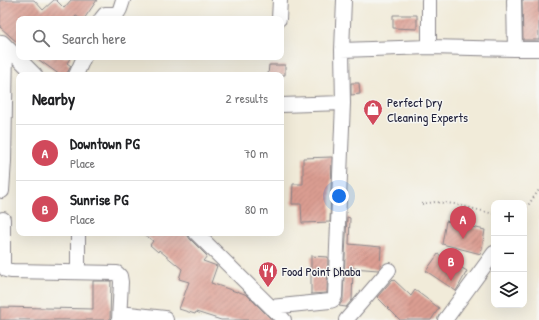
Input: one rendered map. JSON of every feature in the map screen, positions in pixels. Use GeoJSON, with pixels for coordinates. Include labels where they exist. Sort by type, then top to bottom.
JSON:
{"type":"FeatureCollection","features":[{"type":"Feature","properties":{"kind":"street"},"geometry":{"type":"LineString","coordinates":[[103,16],[105,14],[117,14],[123,0]]}},
{"type":"Feature","properties":{"kind":"street"},"geometry":{"type":"LineString","coordinates":[[279,16],[280,0]]}},
{"type":"Feature","properties":{"kind":"street"},"geometry":{"type":"LineString","coordinates":[[271,307],[330,302],[335,296],[343,103],[342,50],[344,0]]}},
{"type":"Feature","properties":{"kind":"street"},"geometry":{"type":"LineString","coordinates":[[429,0],[429,47]]}},
{"type":"Feature","properties":{"kind":"street"},"geometry":{"type":"LineString","coordinates":[[514,0],[515,49]]}},
{"type":"Feature","properties":{"kind":"street"},"geometry":{"type":"LineString","coordinates":[[3,44],[16,57]]}},
{"type":"Feature","properties":{"kind":"street"},"geometry":{"type":"LineString","coordinates":[[2,191],[4,161],[3,44]]}},
{"type":"Feature","properties":{"kind":"street"},"geometry":{"type":"LineString","coordinates":[[342,50],[429,47],[539,49]]}},
{"type":"Feature","properties":{"kind":"street"},"geometry":{"type":"LineString","coordinates":[[20,60],[32,72]]}},
{"type":"Feature","properties":{"kind":"street"},"geometry":{"type":"LineString","coordinates":[[77,72],[83,60]]}},
{"type":"Feature","properties":{"kind":"street"},"geometry":{"type":"LineString","coordinates":[[284,104],[343,103]]}},
{"type":"Feature","properties":{"kind":"street"},"geometry":{"type":"LineString","coordinates":[[3,219],[3,265],[6,270],[117,273],[120,276],[121,282],[120,316],[165,318],[166,320]]}},
{"type":"Feature","properties":{"kind":"street"},"geometry":{"type":"LineString","coordinates":[[78,236],[78,272]]}},
{"type":"Feature","properties":{"kind":"street"},"geometry":{"type":"LineString","coordinates":[[199,236],[284,320]]}},
{"type":"Feature","properties":{"kind":"street"},"geometry":{"type":"LineString","coordinates":[[445,320],[491,257]]}},
{"type":"Feature","properties":{"kind":"street"},"geometry":{"type":"LineString","coordinates":[[346,320],[389,270]]}},
{"type":"Feature","properties":{"kind":"path"},"geometry":{"type":"LineString","coordinates":[[527,208],[539,190]]}},
{"type":"Feature","properties":{"kind":"path"},"geometry":{"type":"LineString","coordinates":[[422,204],[435,202],[455,204],[491,213]]}},
{"type":"Feature","properties":{"kind":"building"},"geometry":{"type":"Polygon","coordinates":[[[0,0],[34,0],[43,10],[54,0],[56,0],[64,8],[71,0],[97,0],[86,16],[16,16],[16,41],[0,27],[0,0]]]}},
{"type":"Feature","properties":{"kind":"building"},"geometry":{"type":"Polygon","coordinates":[[[522,0],[539,0],[539,40],[523,40],[522,0]]]}},
{"type":"Feature","properties":{"kind":"building"},"geometry":{"type":"Polygon","coordinates":[[[393,15],[417,15],[417,29],[393,28],[393,15]]]}},
{"type":"Feature","properties":{"kind":"building"},"geometry":{"type":"Polygon","coordinates":[[[39,60],[69,60],[67,63],[71,66],[68,72],[56,72],[39,60]]]}},
{"type":"Feature","properties":{"kind":"building"},"geometry":{"type":"Polygon","coordinates":[[[269,65],[285,65],[285,75],[284,72],[268,72],[269,65]]]}},
{"type":"Feature","properties":{"kind":"building"},"geometry":{"type":"Polygon","coordinates":[[[351,83],[359,83],[360,94],[351,95],[351,83]]]}},
{"type":"Feature","properties":{"kind":"building"},"geometry":{"type":"Polygon","coordinates":[[[332,157],[330,222],[302,223],[301,204],[292,204],[293,184],[303,184],[303,158],[332,157]]]}},
{"type":"Feature","properties":{"kind":"building"},"geometry":{"type":"Polygon","coordinates":[[[347,217],[350,218],[349,244],[381,247],[380,268],[378,270],[353,268],[352,300],[346,307],[339,306],[343,300],[347,217]]]}},
{"type":"Feature","properties":{"kind":"building"},"geometry":{"type":"Polygon","coordinates":[[[446,221],[485,230],[481,254],[442,244],[446,221]]]}},
{"type":"Feature","properties":{"kind":"building"},"geometry":{"type":"Polygon","coordinates":[[[147,236],[188,236],[207,256],[203,261],[217,266],[211,283],[247,295],[272,320],[221,320],[196,312],[195,314],[179,309],[189,282],[179,279],[182,269],[159,250],[158,252],[150,245],[153,241],[147,236]]]}},
{"type":"Feature","properties":{"kind":"building"},"geometry":{"type":"Polygon","coordinates":[[[438,254],[467,271],[456,291],[426,271],[438,254]]]}},
{"type":"Feature","properties":{"kind":"building"},"geometry":{"type":"Polygon","coordinates":[[[311,256],[328,257],[327,293],[311,294],[311,256]]]}},
{"type":"Feature","properties":{"kind":"building"},"geometry":{"type":"Polygon","coordinates":[[[393,279],[411,296],[415,290],[439,308],[431,320],[400,320],[377,297],[393,279]]]}},
{"type":"Feature","properties":{"kind":"building"},"geometry":{"type":"Polygon","coordinates":[[[93,281],[111,281],[110,320],[0,320],[0,307],[93,309],[93,281]]]}},
{"type":"Feature","properties":{"kind":"place","name":"Perfect Dry Cleaning Experts"},"geometry":{"type":"Point","coordinates":[373,126]}},
{"type":"Feature","properties":{"kind":"place","name":"Downtown PG"},"geometry":{"type":"Point","coordinates":[463,239]}},
{"type":"Feature","properties":{"kind":"place","name":"Sunrise PG"},"geometry":{"type":"Point","coordinates":[451,281]}},
{"type":"Feature","properties":{"kind":"place","name":"Food Point Dhaba"},"geometry":{"type":"Point","coordinates":[268,288]}}]}
